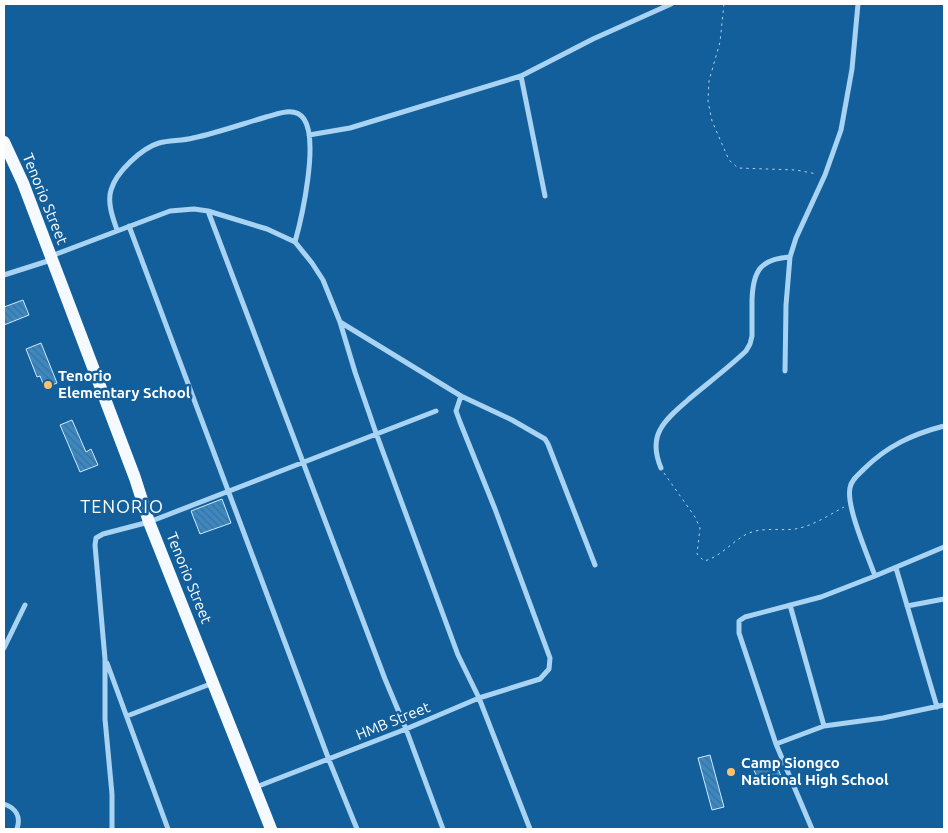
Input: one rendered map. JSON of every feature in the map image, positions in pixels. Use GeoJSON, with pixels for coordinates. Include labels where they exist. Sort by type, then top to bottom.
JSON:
{"type":"FeatureCollection","features":[{"type":"Feature","properties":{"kind":"main road","name":"Tenorio Street"},"geometry":{"type":"LineString","coordinates":[[4,142],[23,183],[132,469],[149,522],[256,787],[271,829]]}},
{"type":"Feature","properties":{"kind":"street"},"geometry":{"type":"LineString","coordinates":[[309,135],[350,128],[521,76],[593,39],[671,4]]}},
{"type":"Feature","properties":{"kind":"street"},"geometry":{"type":"LineString","coordinates":[[785,371],[786,305],[790,257],[796,238],[825,175],[841,130],[852,69],[858,4]]}},
{"type":"Feature","properties":{"kind":"street"},"geometry":{"type":"LineString","coordinates":[[521,76],[545,196]]}},
{"type":"Feature","properties":{"kind":"street"},"geometry":{"type":"LineString","coordinates":[[117,230],[111,209],[111,190],[128,164],[149,147],[160,143],[194,138],[286,112],[293,112],[303,118],[309,135],[306,196],[295,242]]}},
{"type":"Feature","properties":{"kind":"street"},"geometry":{"type":"LineString","coordinates":[[208,210],[406,729],[442,829]]}},
{"type":"Feature","properties":{"kind":"street"},"geometry":{"type":"LineString","coordinates":[[4,275],[170,211],[208,210],[267,229],[295,242],[323,280],[340,322],[376,434],[458,655],[479,698],[530,829]]}},
{"type":"Feature","properties":{"kind":"street"},"geometry":{"type":"LineString","coordinates":[[129,226],[329,760],[357,829]]}},
{"type":"Feature","properties":{"kind":"street"},"geometry":{"type":"LineString","coordinates":[[662,468],[657,457],[656,444],[659,432],[665,422],[746,350],[752,336],[753,284],[756,274],[761,266],[770,260],[790,257]]}},
{"type":"Feature","properties":{"kind":"street"},"geometry":{"type":"LineString","coordinates":[[340,322],[461,396],[512,420],[545,439],[595,565]]}},
{"type":"Feature","properties":{"kind":"street","name":"HMB Street"},"geometry":{"type":"LineString","coordinates":[[256,787],[329,760],[479,698],[540,679],[549,669],[550,658],[495,509],[456,411],[461,396]]}},
{"type":"Feature","properties":{"kind":"street"},"geometry":{"type":"LineString","coordinates":[[112,829],[112,794],[105,719],[105,659],[95,540],[103,534],[149,522],[436,411]]}},
{"type":"Feature","properties":{"kind":"street"},"geometry":{"type":"LineString","coordinates":[[875,576],[852,504],[851,484],[882,452],[922,432],[944,426]]}},
{"type":"Feature","properties":{"kind":"street"},"geometry":{"type":"LineString","coordinates":[[812,829],[776,744],[739,633],[738,623],[740,619],[745,617],[821,597],[944,547]]}},
{"type":"Feature","properties":{"kind":"street"},"geometry":{"type":"LineString","coordinates":[[896,568],[937,707]]}},
{"type":"Feature","properties":{"kind":"street"},"geometry":{"type":"LineString","coordinates":[[908,606],[944,599]]}},
{"type":"Feature","properties":{"kind":"street"},"geometry":{"type":"LineString","coordinates":[[4,648],[25,605]]}},
{"type":"Feature","properties":{"kind":"street"},"geometry":{"type":"LineString","coordinates":[[790,605],[824,726]]}},
{"type":"Feature","properties":{"kind":"street"},"geometry":{"type":"LineString","coordinates":[[105,659],[168,829]]}},
{"type":"Feature","properties":{"kind":"street"},"geometry":{"type":"LineString","coordinates":[[127,716],[214,683]]}},
{"type":"Feature","properties":{"kind":"street"},"geometry":{"type":"LineString","coordinates":[[776,744],[824,726],[883,718],[944,705]]}},
{"type":"Feature","properties":{"kind":"street"},"geometry":{"type":"LineString","coordinates":[[4,804],[17,813],[19,818],[18,829]]}},
{"type":"Feature","properties":{"kind":"path"},"geometry":{"type":"LineString","coordinates":[[724,4],[720,42],[709,81],[708,101],[712,121],[729,160],[738,168],[796,170],[825,175]]}},
{"type":"Feature","properties":{"kind":"path"},"geometry":{"type":"LineString","coordinates":[[662,468],[672,486],[695,517],[700,528],[697,554],[704,561],[711,559],[748,534],[769,529],[796,529],[812,524],[852,504]]}},
{"type":"Feature","properties":{"kind":"building"},"geometry":{"type":"Polygon","coordinates":[[[23,300],[29,315],[4,325],[4,307],[23,300]]]}},
{"type":"Feature","properties":{"kind":"building"},"geometry":{"type":"Polygon","coordinates":[[[41,343],[57,383],[45,388],[40,376],[37,377],[26,349],[41,343]]]}},
{"type":"Feature","properties":{"kind":"building"},"geometry":{"type":"Polygon","coordinates":[[[72,420],[86,452],[91,449],[98,465],[80,472],[60,425],[72,420]]]}},
{"type":"Feature","properties":{"kind":"building"},"geometry":{"type":"Polygon","coordinates":[[[222,499],[231,523],[200,534],[191,511],[222,499]]]}},
{"type":"Feature","properties":{"kind":"building"},"geometry":{"type":"Polygon","coordinates":[[[710,755],[724,807],[712,810],[698,758],[710,755]]]}},
{"type":"Feature","properties":{"kind":"building"},"geometry":{"type":"Polygon","coordinates":[[[775,762],[781,776],[760,785],[754,770],[775,762]]]}},
{"type":"Feature","properties":{"kind":"place","name":"Tenorio Elementary School"},"geometry":{"type":"Point","coordinates":[48,385]}},
{"type":"Feature","properties":{"kind":"place","name":"Camp Siongco National High School"},"geometry":{"type":"Point","coordinates":[731,772]}},
{"type":"Feature","properties":{"kind":"district","name":"TENORIO"},"geometry":{"type":"Point","coordinates":[122,507]}}]}
